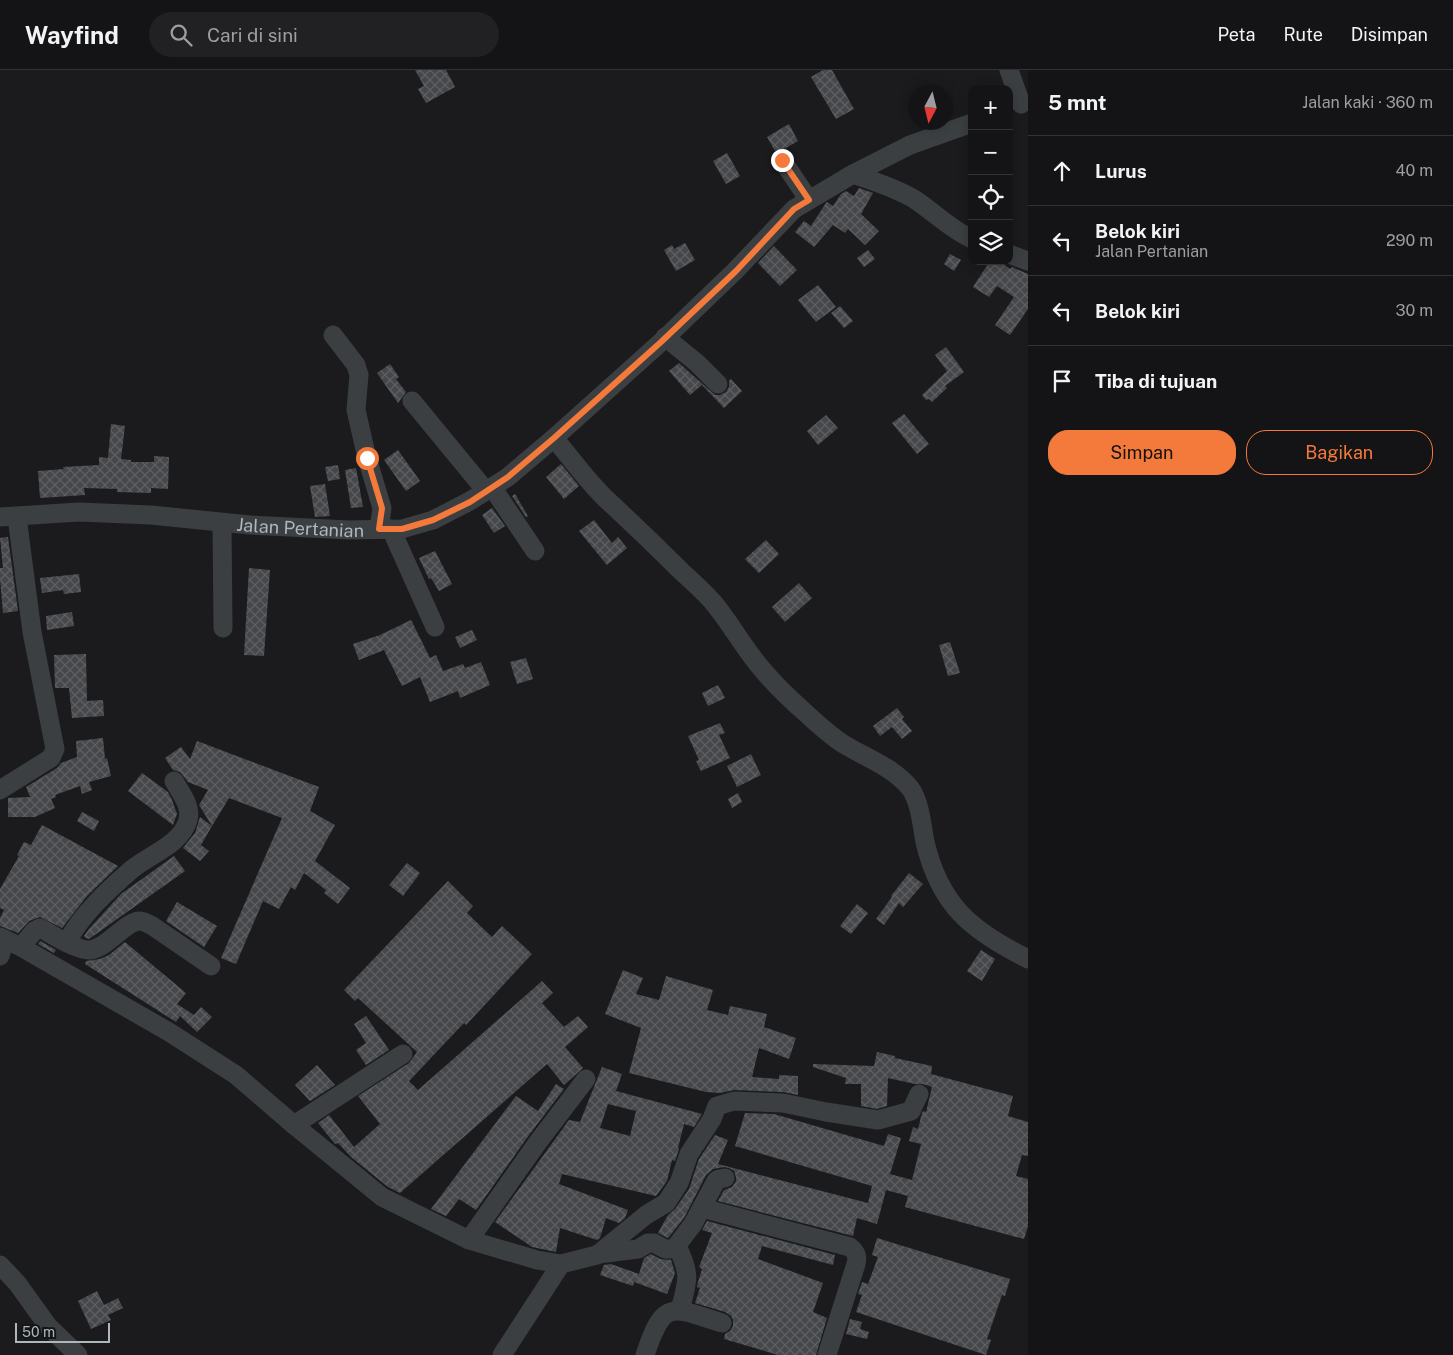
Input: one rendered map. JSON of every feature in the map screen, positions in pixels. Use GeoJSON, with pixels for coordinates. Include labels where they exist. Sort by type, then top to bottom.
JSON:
{"type":"FeatureCollection","features":[{"type":"Feature","properties":{"kind":"street"},"geometry":{"type":"LineString","coordinates":[[1009,70],[1019,105]]}},
{"type":"Feature","properties":{"kind":"street","name":"Jalan Pertanian"},"geometry":{"type":"LineString","coordinates":[[9,517],[79,512],[151,515],[222,523],[339,529],[402,529],[433,520],[470,502],[508,477],[554,438],[736,271],[794,209],[853,174],[910,145],[968,124]]}},
{"type":"Feature","properties":{"kind":"street"},"geometry":{"type":"LineString","coordinates":[[782,160],[809,200]]}},
{"type":"Feature","properties":{"kind":"street"},"geometry":{"type":"LineString","coordinates":[[853,174],[913,198],[938,218],[968,237]]}},
{"type":"Feature","properties":{"kind":"street"},"geometry":{"type":"LineString","coordinates":[[1013,255],[1028,261]]}},
{"type":"Feature","properties":{"kind":"street"},"geometry":{"type":"LineString","coordinates":[[333,335],[356,365],[359,375],[356,410],[367,458],[382,508],[385,529],[435,628]]}},
{"type":"Feature","properties":{"kind":"street"},"geometry":{"type":"LineString","coordinates":[[666,337],[718,384]]}},
{"type":"Feature","properties":{"kind":"street"},"geometry":{"type":"LineString","coordinates":[[412,402],[489,489],[535,551]]}},
{"type":"Feature","properties":{"kind":"street"},"geometry":{"type":"LineString","coordinates":[[554,438],[604,498],[628,518],[711,600],[761,668],[783,691],[810,717],[843,744],[879,763],[910,789],[918,804],[929,859],[941,886],[955,907],[970,924],[998,944],[1028,959]]}},
{"type":"Feature","properties":{"kind":"street"},"geometry":{"type":"LineString","coordinates":[[0,790],[51,758],[55,749],[9,517]]}},
{"type":"Feature","properties":{"kind":"street"},"geometry":{"type":"LineString","coordinates":[[222,523],[223,628]]}},
{"type":"Feature","properties":{"kind":"street"},"geometry":{"type":"LineString","coordinates":[[67,942],[76,926],[132,869],[178,838],[188,820],[188,805],[174,781]]}},
{"type":"Feature","properties":{"kind":"street"},"geometry":{"type":"LineString","coordinates":[[6,945],[40,928],[87,950],[93,949],[106,943],[133,923],[141,921],[151,925],[210,966]]}},
{"type":"Feature","properties":{"kind":"street"},"geometry":{"type":"LineString","coordinates":[[6,945],[169,1032],[236,1075],[382,1197],[469,1240],[537,1260],[561,1264],[596,1254],[638,1249],[648,1243],[670,1250],[677,1246],[694,1224],[716,1181],[719,1178],[725,1178]]}},
{"type":"Feature","properties":{"kind":"street"},"geometry":{"type":"LineString","coordinates":[[294,1125],[403,1054]]}},
{"type":"Feature","properties":{"kind":"street"},"geometry":{"type":"LineString","coordinates":[[469,1240],[538,1142],[586,1080]]}},
{"type":"Feature","properties":{"kind":"street"},"geometry":{"type":"LineString","coordinates":[[596,1254],[646,1215],[666,1203],[679,1183],[690,1154],[712,1119],[717,1106],[734,1101],[783,1102],[826,1112],[878,1120],[911,1112],[919,1094]]}},
{"type":"Feature","properties":{"kind":"street"},"geometry":{"type":"LineString","coordinates":[[702,1208],[850,1247],[854,1251],[858,1256],[856,1264],[827,1355]]}},
{"type":"Feature","properties":{"kind":"street"},"geometry":{"type":"LineString","coordinates":[[677,1246],[687,1270],[688,1281],[680,1310]]}},
{"type":"Feature","properties":{"kind":"street"},"geometry":{"type":"LineString","coordinates":[[502,1355],[561,1264]]}},
{"type":"Feature","properties":{"kind":"street"},"geometry":{"type":"LineString","coordinates":[[0,1266],[17,1283],[48,1326],[78,1355]]}},
{"type":"Feature","properties":{"kind":"street"},"geometry":{"type":"LineString","coordinates":[[645,1355],[653,1330],[663,1316],[672,1310],[680,1310],[722,1323]]}},
{"type":"Feature","properties":{"kind":"building"},"geometry":{"type":"Polygon","coordinates":[[[415,70],[446,70],[455,87],[426,103],[418,89],[424,86],[415,70]]]}},
{"type":"Feature","properties":{"kind":"building"},"geometry":{"type":"Polygon","coordinates":[[[823,70],[832,70],[854,109],[836,119],[811,77],[823,70]]]}},
{"type":"Feature","properties":{"kind":"building"},"geometry":{"type":"Polygon","coordinates":[[[789,124],[798,141],[784,149],[775,151],[767,137],[789,124]]]}},
{"type":"Feature","properties":{"kind":"building"},"geometry":{"type":"Polygon","coordinates":[[[727,153],[740,176],[726,184],[713,161],[727,153]]]}},
{"type":"Feature","properties":{"kind":"building"},"geometry":{"type":"Polygon","coordinates":[[[859,188],[873,193],[861,214],[879,231],[865,245],[848,229],[845,233],[833,225],[814,247],[795,232],[804,221],[811,226],[827,202],[833,206],[841,194],[846,191],[854,196],[859,188]]]}},
{"type":"Feature","properties":{"kind":"building"},"geometry":{"type":"Polygon","coordinates":[[[685,243],[695,260],[676,271],[664,250],[672,245],[674,249],[685,243]]]}},
{"type":"Feature","properties":{"kind":"building"},"geometry":{"type":"Polygon","coordinates":[[[774,246],[797,270],[780,286],[758,263],[774,246]]]}},
{"type":"Feature","properties":{"kind":"building"},"geometry":{"type":"Polygon","coordinates":[[[868,250],[875,259],[864,267],[857,258],[868,250]]]}},
{"type":"Feature","properties":{"kind":"building"},"geometry":{"type":"Polygon","coordinates":[[[950,254],[961,260],[954,271],[944,264],[950,254]]]}},
{"type":"Feature","properties":{"kind":"building"},"geometry":{"type":"Polygon","coordinates":[[[987,265],[1004,265],[1010,269],[1012,267],[1028,274],[1028,309],[1010,335],[995,325],[1014,297],[997,286],[989,297],[973,287],[987,265]]]}},
{"type":"Feature","properties":{"kind":"building"},"geometry":{"type":"Polygon","coordinates":[[[818,285],[836,307],[816,322],[798,300],[818,285]]]}},
{"type":"Feature","properties":{"kind":"building"},"geometry":{"type":"Polygon","coordinates":[[[840,306],[853,321],[844,328],[831,313],[840,306]]]}},
{"type":"Feature","properties":{"kind":"building"},"geometry":{"type":"Polygon","coordinates":[[[946,347],[964,372],[945,386],[947,388],[932,402],[929,399],[926,400],[922,395],[947,371],[935,355],[946,347]]]}},
{"type":"Feature","properties":{"kind":"building"},"geometry":{"type":"Polygon","coordinates":[[[679,363],[715,395],[726,392],[731,379],[742,391],[724,408],[702,385],[690,395],[669,371],[679,363]]]}},
{"type":"Feature","properties":{"kind":"building"},"geometry":{"type":"Polygon","coordinates":[[[390,364],[399,377],[396,379],[406,392],[398,403],[377,373],[390,364]]]}},
{"type":"Feature","properties":{"kind":"building"},"geometry":{"type":"Polygon","coordinates":[[[904,414],[929,444],[917,454],[892,423],[904,414]]]}},
{"type":"Feature","properties":{"kind":"building"},"geometry":{"type":"Polygon","coordinates":[[[826,415],[838,428],[818,445],[807,431],[826,415]]]}},
{"type":"Feature","properties":{"kind":"building"},"geometry":{"type":"Polygon","coordinates":[[[111,424],[125,426],[121,459],[131,460],[131,462],[154,462],[154,456],[169,457],[168,489],[151,488],[151,493],[117,492],[117,489],[84,488],[85,495],[40,498],[38,471],[64,469],[63,467],[99,465],[99,457],[108,458],[111,424]]]}},
{"type":"Feature","properties":{"kind":"building"},"geometry":{"type":"Polygon","coordinates":[[[398,450],[420,481],[406,491],[384,460],[398,450]]]}},
{"type":"Feature","properties":{"kind":"building"},"geometry":{"type":"Polygon","coordinates":[[[561,464],[579,486],[564,499],[546,477],[561,464]]]}},
{"type":"Feature","properties":{"kind":"building"},"geometry":{"type":"Polygon","coordinates":[[[338,465],[340,479],[328,481],[325,467],[338,465]]]}},
{"type":"Feature","properties":{"kind":"building"},"geometry":{"type":"Polygon","coordinates":[[[356,468],[363,507],[351,508],[345,470],[356,468]]]}},
{"type":"Feature","properties":{"kind":"building"},"geometry":{"type":"Polygon","coordinates":[[[325,484],[330,516],[315,517],[310,486],[325,484]]]}},
{"type":"Feature","properties":{"kind":"building"},"geometry":{"type":"Polygon","coordinates":[[[515,494],[528,516],[526,517],[512,496],[515,494]]]}},
{"type":"Feature","properties":{"kind":"building"},"geometry":{"type":"Polygon","coordinates":[[[492,508],[505,526],[494,533],[482,515],[492,508]]]}},
{"type":"Feature","properties":{"kind":"building"},"geometry":{"type":"Polygon","coordinates":[[[594,520],[612,543],[618,537],[627,548],[607,565],[579,531],[594,520]]]}},
{"type":"Feature","properties":{"kind":"building"},"geometry":{"type":"Polygon","coordinates":[[[8,537],[18,611],[3,613],[0,568],[3,568],[0,538],[8,537]]]}},
{"type":"Feature","properties":{"kind":"building"},"geometry":{"type":"Polygon","coordinates":[[[766,540],[779,554],[759,573],[745,559],[766,540]]]}},
{"type":"Feature","properties":{"kind":"building"},"geometry":{"type":"Polygon","coordinates":[[[435,551],[452,584],[439,591],[431,578],[429,579],[419,558],[435,551]]]}},
{"type":"Feature","properties":{"kind":"building"},"geometry":{"type":"Polygon","coordinates":[[[249,568],[270,570],[264,656],[244,655],[249,568]]]}},
{"type":"Feature","properties":{"kind":"building"},"geometry":{"type":"Polygon","coordinates":[[[79,574],[81,592],[64,594],[63,590],[42,593],[40,578],[79,574]]]}},
{"type":"Feature","properties":{"kind":"building"},"geometry":{"type":"Polygon","coordinates":[[[799,583],[812,598],[785,622],[772,607],[799,583]]]}},
{"type":"Feature","properties":{"kind":"building"},"geometry":{"type":"Polygon","coordinates":[[[72,612],[74,626],[47,630],[46,616],[72,612]]]}},
{"type":"Feature","properties":{"kind":"building"},"geometry":{"type":"Polygon","coordinates":[[[411,620],[430,658],[436,655],[443,671],[463,664],[465,668],[481,662],[490,685],[460,698],[458,691],[430,702],[420,677],[402,686],[384,650],[359,660],[353,644],[380,635],[411,620]]]}},
{"type":"Feature","properties":{"kind":"building"},"geometry":{"type":"Polygon","coordinates":[[[472,630],[477,640],[460,648],[455,637],[472,630]]]}},
{"type":"Feature","properties":{"kind":"building"},"geometry":{"type":"Polygon","coordinates":[[[950,642],[960,673],[948,676],[939,645],[950,642]]]}},
{"type":"Feature","properties":{"kind":"building"},"geometry":{"type":"Polygon","coordinates":[[[86,654],[87,701],[103,700],[104,716],[72,718],[69,688],[55,688],[54,655],[86,654]]]}},
{"type":"Feature","properties":{"kind":"building"},"geometry":{"type":"Polygon","coordinates":[[[526,658],[533,679],[517,684],[510,662],[526,658]]]}},
{"type":"Feature","properties":{"kind":"building"},"geometry":{"type":"Polygon","coordinates":[[[718,685],[725,698],[708,706],[702,693],[718,685]]]}},
{"type":"Feature","properties":{"kind":"building"},"geometry":{"type":"Polygon","coordinates":[[[897,708],[904,717],[902,719],[912,731],[902,739],[892,727],[880,736],[873,726],[897,708]]]}},
{"type":"Feature","properties":{"kind":"building"},"geometry":{"type":"Polygon","coordinates":[[[720,723],[725,733],[719,735],[730,758],[701,771],[696,761],[699,760],[688,736],[720,723]]]}},
{"type":"Feature","properties":{"kind":"building"},"geometry":{"type":"Polygon","coordinates":[[[103,738],[105,759],[107,758],[111,776],[89,782],[92,790],[82,794],[80,786],[55,795],[56,797],[51,799],[55,808],[35,817],[8,817],[8,798],[30,797],[26,787],[57,768],[61,763],[77,757],[76,741],[103,738]]]}},
{"type":"Feature","properties":{"kind":"building"},"geometry":{"type":"Polygon","coordinates":[[[197,741],[319,787],[310,811],[335,825],[315,861],[350,888],[338,904],[324,893],[326,890],[304,873],[295,890],[291,887],[279,909],[263,901],[236,964],[221,958],[282,818],[229,798],[212,826],[199,805],[208,790],[188,782],[180,772],[173,770],[165,758],[181,747],[190,759],[197,741]]]}},
{"type":"Feature","properties":{"kind":"building"},"geometry":{"type":"Polygon","coordinates":[[[751,754],[761,775],[737,787],[727,766],[751,754]]]}},
{"type":"Feature","properties":{"kind":"building"},"geometry":{"type":"Polygon","coordinates":[[[142,773],[168,792],[177,814],[173,825],[128,791],[142,773]]]}},
{"type":"Feature","properties":{"kind":"building"},"geometry":{"type":"Polygon","coordinates":[[[738,793],[742,802],[732,808],[728,799],[738,793]]]}},
{"type":"Feature","properties":{"kind":"building"},"geometry":{"type":"Polygon","coordinates":[[[82,812],[99,821],[94,831],[77,821],[82,812]]]}},
{"type":"Feature","properties":{"kind":"building"},"geometry":{"type":"Polygon","coordinates":[[[200,817],[212,826],[201,845],[209,851],[200,861],[183,848],[195,833],[200,817]]]}},
{"type":"Feature","properties":{"kind":"building"},"geometry":{"type":"Polygon","coordinates":[[[42,825],[118,866],[87,896],[62,928],[40,917],[29,921],[18,933],[0,926],[0,918],[4,910],[0,908],[0,889],[19,856],[17,855],[24,842],[31,845],[42,825]]]}},
{"type":"Feature","properties":{"kind":"building"},"geometry":{"type":"Polygon","coordinates":[[[174,856],[185,871],[89,939],[84,936],[121,894],[174,856]]]}},
{"type":"Feature","properties":{"kind":"building"},"geometry":{"type":"Polygon","coordinates":[[[407,863],[420,873],[403,896],[389,885],[407,863]]]}},
{"type":"Feature","properties":{"kind":"building"},"geometry":{"type":"Polygon","coordinates":[[[909,873],[923,884],[903,907],[899,903],[884,925],[876,919],[909,873]]]}},
{"type":"Feature","properties":{"kind":"building"},"geometry":{"type":"Polygon","coordinates":[[[448,881],[473,906],[467,913],[492,937],[502,926],[532,954],[466,1025],[464,1023],[409,1081],[418,1090],[542,981],[553,993],[542,1003],[564,1027],[578,1016],[588,1027],[565,1047],[583,1068],[564,1085],[547,1064],[400,1193],[388,1187],[351,1157],[338,1143],[335,1144],[318,1123],[329,1115],[354,1147],[380,1124],[358,1096],[409,1063],[417,1052],[358,998],[355,1001],[344,990],[448,881]]]}},
{"type":"Feature","properties":{"kind":"building"},"geometry":{"type":"Polygon","coordinates":[[[177,902],[217,926],[204,947],[166,921],[177,902]]]}},
{"type":"Feature","properties":{"kind":"building"},"geometry":{"type":"Polygon","coordinates":[[[857,904],[868,913],[851,934],[840,926],[857,904]]]}},
{"type":"Feature","properties":{"kind":"building"},"geometry":{"type":"Polygon","coordinates":[[[40,941],[56,950],[54,953],[38,944],[40,941]]]}},
{"type":"Feature","properties":{"kind":"building"},"geometry":{"type":"Polygon","coordinates":[[[125,942],[186,993],[177,1004],[194,1015],[201,1007],[212,1017],[197,1032],[180,1016],[176,1022],[85,964],[86,961],[100,959],[109,955],[125,942]]]}},
{"type":"Feature","properties":{"kind":"building"},"geometry":{"type":"Polygon","coordinates":[[[981,950],[995,959],[982,981],[967,971],[981,950]]]}},
{"type":"Feature","properties":{"kind":"building"},"geometry":{"type":"Polygon","coordinates":[[[623,970],[643,978],[636,994],[659,1000],[666,976],[713,990],[707,1010],[728,1015],[730,1006],[767,1014],[764,1027],[796,1038],[789,1059],[759,1048],[752,1077],[779,1079],[779,1075],[798,1076],[798,1095],[783,1092],[734,1090],[720,1093],[706,1092],[629,1073],[641,1028],[605,1014],[623,970]]]}},
{"type":"Feature","properties":{"kind":"building"},"geometry":{"type":"Polygon","coordinates":[[[366,1016],[389,1050],[366,1065],[356,1050],[366,1043],[354,1024],[366,1016]]]}},
{"type":"Feature","properties":{"kind":"building"},"geometry":{"type":"Polygon","coordinates":[[[877,1052],[932,1066],[931,1074],[1013,1096],[1008,1116],[1028,1122],[1028,1156],[1022,1155],[1016,1176],[1028,1179],[1028,1226],[1024,1239],[905,1207],[908,1196],[886,1190],[877,1224],[857,1218],[853,1236],[718,1201],[724,1190],[732,1187],[736,1181],[734,1171],[724,1167],[713,1169],[706,1175],[684,1218],[668,1238],[658,1233],[668,1215],[675,1209],[689,1189],[699,1159],[715,1135],[728,1140],[718,1164],[868,1203],[872,1186],[735,1146],[745,1113],[774,1114],[884,1146],[888,1134],[901,1138],[890,1174],[912,1180],[921,1144],[909,1141],[913,1127],[918,1129],[922,1113],[923,1111],[926,1112],[932,1087],[888,1078],[887,1106],[877,1109],[861,1106],[861,1084],[845,1084],[846,1078],[813,1067],[813,1064],[874,1066],[877,1052]]]}},
{"type":"Feature","properties":{"kind":"building"},"geometry":{"type":"Polygon","coordinates":[[[317,1065],[335,1085],[310,1101],[295,1085],[317,1065]]]}},
{"type":"Feature","properties":{"kind":"building"},"geometry":{"type":"Polygon","coordinates":[[[602,1067],[622,1074],[616,1091],[702,1114],[694,1127],[684,1124],[675,1161],[672,1160],[667,1181],[656,1196],[562,1174],[559,1184],[628,1210],[625,1218],[619,1223],[606,1218],[600,1238],[597,1240],[560,1228],[556,1252],[532,1247],[495,1222],[569,1120],[580,1122],[602,1067]],[[608,1104],[600,1128],[630,1136],[636,1111],[608,1104]]]}},
{"type":"Feature","properties":{"kind":"building"},"geometry":{"type":"Polygon","coordinates":[[[556,1084],[564,1089],[476,1210],[459,1199],[446,1216],[431,1209],[516,1096],[538,1111],[556,1084]]]}},
{"type":"Feature","properties":{"kind":"building"},"geometry":{"type":"Polygon","coordinates":[[[707,1221],[835,1255],[833,1265],[762,1246],[758,1259],[823,1283],[813,1312],[827,1318],[816,1355],[778,1355],[724,1339],[725,1334],[733,1326],[731,1316],[725,1312],[695,1303],[700,1288],[697,1287],[702,1269],[699,1267],[712,1233],[702,1230],[707,1221]]]}},
{"type":"Feature","properties":{"kind":"building"},"geometry":{"type":"Polygon","coordinates":[[[877,1238],[1010,1279],[1005,1296],[1002,1295],[987,1339],[991,1340],[986,1355],[856,1312],[862,1295],[858,1294],[862,1282],[868,1284],[878,1257],[872,1255],[877,1238]]]}},
{"type":"Feature","properties":{"kind":"building"},"geometry":{"type":"Polygon","coordinates":[[[651,1254],[660,1259],[671,1260],[675,1273],[667,1294],[634,1282],[633,1286],[600,1275],[604,1265],[611,1264],[639,1274],[644,1258],[651,1254]]]}},
{"type":"Feature","properties":{"kind":"building"},"geometry":{"type":"Polygon","coordinates":[[[97,1291],[104,1305],[118,1298],[123,1308],[108,1315],[111,1320],[91,1329],[78,1301],[97,1291]]]}},
{"type":"Feature","properties":{"kind":"building"},"geometry":{"type":"Polygon","coordinates":[[[850,1319],[862,1322],[860,1329],[869,1332],[867,1339],[846,1334],[850,1319]]]}},
{"type":"Feature","properties":{"kind":"route"},"geometry":{"type":"LineString","coordinates":[[367,458],[382,508],[379,529],[402,529],[433,520],[470,502],[508,477],[661,342],[736,271],[794,209],[809,200],[782,160]]}}]}
